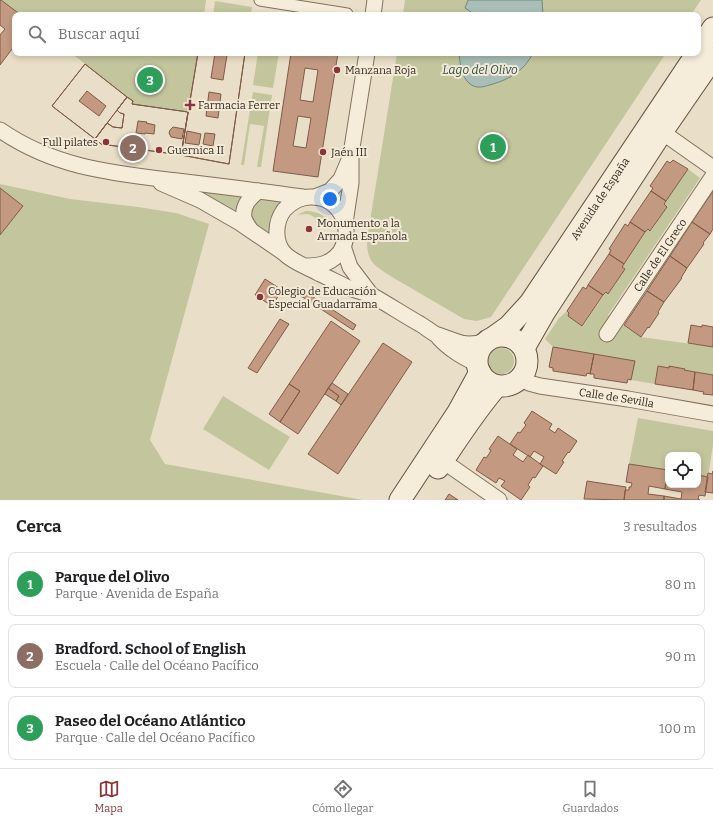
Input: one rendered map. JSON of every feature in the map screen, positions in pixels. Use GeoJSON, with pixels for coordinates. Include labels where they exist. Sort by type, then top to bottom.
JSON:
{"type":"FeatureCollection","features":[{"type":"Feature","properties":{"kind":"main road","name":"Avenida de España"},"geometry":{"type":"LineString","coordinates":[[701,46],[713,28]]}},
{"type":"Feature","properties":{"kind":"main road","name":"Avenida de España"},"geometry":{"type":"LineString","coordinates":[[491,338],[509,326],[530,303],[694,56]]}},
{"type":"Feature","properties":{"kind":"main road","name":"Avenida de España"},"geometry":{"type":"LineString","coordinates":[[524,348],[544,313],[662,132],[707,76],[713,58]]}},
{"type":"Feature","properties":{"kind":"main road"},"geometry":{"type":"LineString","coordinates":[[400,500],[458,412],[478,368],[478,355],[481,347],[491,338],[506,336],[516,340],[524,348],[527,358],[526,369],[520,378],[514,383],[506,386],[498,386],[487,381],[478,368]]}},
{"type":"Feature","properties":{"kind":"main road"},"geometry":{"type":"LineString","coordinates":[[417,500],[483,403],[498,386]]}},
{"type":"Feature","properties":{"kind":"street"},"geometry":{"type":"LineString","coordinates":[[260,0],[335,12]]}},
{"type":"Feature","properties":{"kind":"street"},"geometry":{"type":"LineString","coordinates":[[373,12],[375,0]]}},
{"type":"Feature","properties":{"kind":"street"},"geometry":{"type":"LineString","coordinates":[[345,222],[351,183],[351,154],[367,56]]}},
{"type":"Feature","properties":{"kind":"street"},"geometry":{"type":"LineString","coordinates":[[0,130],[14,140],[34,150],[78,166],[146,177],[322,198],[333,204],[342,214],[345,222],[346,238],[339,253],[332,260],[327,263],[305,266]]}},
{"type":"Feature","properties":{"kind":"street"},"geometry":{"type":"LineString","coordinates":[[662,132],[713,168]]}},
{"type":"Feature","properties":{"kind":"street"},"geometry":{"type":"LineString","coordinates":[[351,154],[340,179],[330,191],[298,199],[288,206],[280,216],[277,231],[278,241],[284,253],[305,266],[348,288],[372,296],[436,334],[466,344],[479,343],[491,338]]}},
{"type":"Feature","properties":{"kind":"street","name":"Calle de El Greco"},"geometry":{"type":"LineString","coordinates":[[607,334],[713,176]]}},
{"type":"Feature","properties":{"kind":"street"},"geometry":{"type":"LineString","coordinates":[[146,177],[200,200],[240,222],[290,257]]}},
{"type":"Feature","properties":{"kind":"street"},"geometry":{"type":"LineString","coordinates":[[250,229],[244,218],[245,207],[248,200],[258,191]]}},
{"type":"Feature","properties":{"kind":"street"},"geometry":{"type":"LineString","coordinates":[[343,246],[350,267],[372,296]]}},
{"type":"Feature","properties":{"kind":"street"},"geometry":{"type":"LineString","coordinates":[[436,334],[447,346],[478,368]]}},
{"type":"Feature","properties":{"kind":"street","name":"Calle de Sevilla"},"geometry":{"type":"LineString","coordinates":[[520,378],[529,383],[540,386],[713,414]]}},
{"type":"Feature","properties":{"kind":"street"},"geometry":{"type":"LineString","coordinates":[[443,461],[499,500]]}},
{"type":"Feature","properties":{"kind":"green space"},"geometry":{"type":"Polygon","coordinates":[[[2,0],[206,0],[204,12],[17,12],[2,0]]]}},
{"type":"Feature","properties":{"kind":"green space"},"geometry":{"type":"Polygon","coordinates":[[[405,0],[701,0],[693,12],[403,12],[405,0]]]}},
{"type":"Feature","properties":{"kind":"green space"},"geometry":{"type":"Polygon","coordinates":[[[215,1],[252,7],[251,12],[213,12],[215,1]]]}},
{"type":"Feature","properties":{"kind":"green space"},"geometry":{"type":"Polygon","coordinates":[[[75,56],[197,56],[188,112],[132,104],[133,101],[75,56]]]}},
{"type":"Feature","properties":{"kind":"green space"},"geometry":{"type":"Polygon","coordinates":[[[258,56],[278,56],[273,88],[253,85],[258,56]]]}},
{"type":"Feature","properties":{"kind":"green space"},"geometry":{"type":"Polygon","coordinates":[[[397,56],[664,56],[491,317],[477,321],[464,319],[392,277],[376,266],[370,259],[367,248],[367,240],[397,56]]]}},
{"type":"Feature","properties":{"kind":"green space"},"geometry":{"type":"Polygon","coordinates":[[[253,92],[272,95],[261,167],[257,167],[264,126],[250,124],[244,165],[241,165],[253,92]]]}},
{"type":"Feature","properties":{"kind":"green space"},"geometry":{"type":"Polygon","coordinates":[[[688,169],[700,178],[608,315],[641,337],[713,347],[713,375],[670,366],[669,368],[658,366],[655,384],[631,380],[634,361],[553,347],[545,339],[559,318],[567,311],[569,313],[568,316],[583,326],[606,292],[609,293],[625,269],[622,267],[645,232],[648,229],[651,231],[667,207],[664,204],[688,169]]]}},
{"type":"Feature","properties":{"kind":"green space"},"geometry":{"type":"Polygon","coordinates":[[[0,184],[70,199],[176,213],[209,224],[150,440],[165,464],[363,500],[0,500],[0,184]]]}},
{"type":"Feature","properties":{"kind":"green space"},"geometry":{"type":"Polygon","coordinates":[[[202,190],[243,195],[240,213],[203,193],[202,190]]]}},
{"type":"Feature","properties":{"kind":"green space"},"geometry":{"type":"Polygon","coordinates":[[[262,198],[281,201],[272,215],[269,232],[253,222],[249,211],[252,203],[262,198]]]}},
{"type":"Feature","properties":{"kind":"green space"},"geometry":{"type":"Polygon","coordinates":[[[306,211],[318,213],[325,217],[328,224],[327,228],[322,229],[316,219],[310,215],[302,214],[297,216],[306,211]]]}},
{"type":"Feature","properties":{"kind":"green space"},"geometry":{"type":"Polygon","coordinates":[[[501,348],[510,352],[514,361],[510,370],[501,374],[492,370],[488,361],[492,352],[501,348]]]}},
{"type":"Feature","properties":{"kind":"green space"},"geometry":{"type":"Polygon","coordinates":[[[223,396],[290,437],[269,470],[203,429],[223,396]]]}},
{"type":"Feature","properties":{"kind":"green space"},"geometry":{"type":"Polygon","coordinates":[[[638,418],[713,431],[713,445],[708,477],[701,476],[701,452],[665,452],[665,470],[629,464],[638,418]]]}},
{"type":"Feature","properties":{"kind":"water"},"geometry":{"type":"Polygon","coordinates":[[[468,0],[542,0],[543,12],[471,12],[465,8],[468,0]]]}},
{"type":"Feature","properties":{"kind":"water","name":"Lago del Olivo"},"geometry":{"type":"Polygon","coordinates":[[[459,56],[532,56],[521,69],[511,76],[499,82],[479,87],[473,86],[467,81],[459,56]]]}},
{"type":"Feature","properties":{"kind":"building"},"geometry":{"type":"Polygon","coordinates":[[[1,0],[17,12],[12,12],[12,49],[0,65],[0,35],[5,29],[0,25],[1,0]]]}},
{"type":"Feature","properties":{"kind":"building"},"geometry":{"type":"Polygon","coordinates":[[[198,56],[215,56],[211,78],[223,80],[227,56],[245,56],[229,164],[181,155],[198,56]],[[209,92],[206,116],[218,118],[221,94],[209,92]],[[187,131],[185,143],[199,145],[201,134],[187,131]],[[205,133],[203,144],[213,146],[215,134],[205,133]]]}},
{"type":"Feature","properties":{"kind":"building"},"geometry":{"type":"Polygon","coordinates":[[[198,56],[245,56],[229,164],[181,155],[198,56]]]}},
{"type":"Feature","properties":{"kind":"building"},"geometry":{"type":"Polygon","coordinates":[[[291,56],[338,56],[318,177],[273,171],[291,56]],[[305,68],[300,100],[313,102],[318,70],[305,68]],[[298,116],[293,146],[306,148],[311,118],[298,116]]]}},
{"type":"Feature","properties":{"kind":"building"},"geometry":{"type":"Polygon","coordinates":[[[85,64],[127,97],[95,139],[52,106],[85,64]],[[87,91],[79,101],[99,116],[106,106],[87,91]]]}},
{"type":"Feature","properties":{"kind":"building"},"geometry":{"type":"Polygon","coordinates":[[[85,64],[127,97],[95,139],[52,106],[85,64]]]}},
{"type":"Feature","properties":{"kind":"building"},"geometry":{"type":"Polygon","coordinates":[[[127,97],[133,101],[132,104],[188,112],[181,155],[101,144],[95,139],[107,123],[113,127],[122,128],[124,114],[117,110],[127,97]],[[138,121],[136,133],[154,134],[155,125],[138,121]],[[173,127],[169,133],[171,137],[182,139],[184,129],[173,127]]]}},
{"type":"Feature","properties":{"kind":"building"},"geometry":{"type":"Polygon","coordinates":[[[127,97],[133,101],[132,104],[188,112],[181,155],[101,144],[95,139],[107,123],[113,127],[122,128],[124,114],[117,110],[127,97]]]}},
{"type":"Feature","properties":{"kind":"building"},"geometry":{"type":"Polygon","coordinates":[[[673,160],[688,169],[666,201],[651,191],[653,188],[650,186],[667,161],[670,163],[673,160]]]}},
{"type":"Feature","properties":{"kind":"building"},"geometry":{"type":"Polygon","coordinates":[[[0,188],[23,206],[0,235],[0,188]]]}},
{"type":"Feature","properties":{"kind":"building"},"geometry":{"type":"Polygon","coordinates":[[[651,191],[666,201],[664,204],[667,207],[650,231],[648,229],[645,232],[630,222],[651,191]]]}},
{"type":"Feature","properties":{"kind":"building"},"geometry":{"type":"Polygon","coordinates":[[[713,191],[713,229],[710,234],[692,222],[713,191]]]}},
{"type":"Feature","properties":{"kind":"building"},"geometry":{"type":"Polygon","coordinates":[[[630,222],[645,232],[624,264],[609,254],[611,250],[609,249],[625,224],[628,226],[630,222]]]}},
{"type":"Feature","properties":{"kind":"building"},"geometry":{"type":"Polygon","coordinates":[[[692,222],[710,234],[687,268],[670,256],[692,222]]]}},
{"type":"Feature","properties":{"kind":"building"},"geometry":{"type":"Polygon","coordinates":[[[609,254],[624,264],[622,267],[625,269],[608,294],[606,292],[603,295],[588,285],[609,254]]]}},
{"type":"Feature","properties":{"kind":"building"},"geometry":{"type":"Polygon","coordinates":[[[670,256],[687,268],[682,278],[664,302],[647,291],[670,256]]]}},
{"type":"Feature","properties":{"kind":"building"},"geometry":{"type":"Polygon","coordinates":[[[265,279],[282,290],[272,306],[255,295],[265,279]]]}},
{"type":"Feature","properties":{"kind":"building"},"geometry":{"type":"Polygon","coordinates":[[[588,285],[603,295],[582,326],[568,316],[569,313],[567,311],[583,287],[586,289],[588,285]]]}},
{"type":"Feature","properties":{"kind":"building"},"geometry":{"type":"Polygon","coordinates":[[[304,291],[356,325],[353,330],[301,296],[304,291]]]}},
{"type":"Feature","properties":{"kind":"building"},"geometry":{"type":"Polygon","coordinates":[[[647,291],[664,302],[658,312],[659,313],[641,337],[624,325],[647,291]]]}},
{"type":"Feature","properties":{"kind":"building"},"geometry":{"type":"Polygon","coordinates":[[[280,319],[289,324],[257,373],[248,368],[280,319]]]}},
{"type":"Feature","properties":{"kind":"building"},"geometry":{"type":"Polygon","coordinates":[[[331,321],[360,341],[298,434],[280,422],[300,391],[289,384],[331,321]]]}},
{"type":"Feature","properties":{"kind":"building"},"geometry":{"type":"Polygon","coordinates":[[[691,325],[713,327],[713,347],[688,343],[691,325]]]}},
{"type":"Feature","properties":{"kind":"building"},"geometry":{"type":"Polygon","coordinates":[[[383,343],[412,362],[338,474],[308,454],[383,343]]]}},
{"type":"Feature","properties":{"kind":"building"},"geometry":{"type":"Polygon","coordinates":[[[553,347],[594,354],[590,374],[587,373],[586,376],[553,371],[553,368],[549,367],[553,347]]]}},
{"type":"Feature","properties":{"kind":"building"},"geometry":{"type":"Polygon","coordinates":[[[594,354],[635,361],[631,380],[628,379],[627,383],[594,378],[594,374],[590,374],[594,354]]]}},
{"type":"Feature","properties":{"kind":"building"},"geometry":{"type":"Polygon","coordinates":[[[658,366],[669,368],[669,366],[695,372],[693,390],[655,384],[658,366]]]}},
{"type":"Feature","properties":{"kind":"building"},"geometry":{"type":"Polygon","coordinates":[[[695,372],[713,375],[713,395],[703,394],[704,392],[693,390],[695,372]]]}},
{"type":"Feature","properties":{"kind":"building"},"geometry":{"type":"Polygon","coordinates":[[[332,383],[348,394],[341,405],[336,401],[339,396],[328,388],[332,383]]]}},
{"type":"Feature","properties":{"kind":"building"},"geometry":{"type":"Polygon","coordinates":[[[289,384],[300,391],[280,422],[269,414],[289,384]]]}},
{"type":"Feature","properties":{"kind":"building"},"geometry":{"type":"Polygon","coordinates":[[[328,388],[339,396],[336,401],[325,394],[328,388]]]}},
{"type":"Feature","properties":{"kind":"building"},"geometry":{"type":"Polygon","coordinates":[[[532,411],[552,424],[549,429],[555,433],[558,428],[577,441],[562,461],[564,462],[556,474],[540,464],[544,457],[534,451],[530,457],[510,444],[518,432],[520,433],[526,425],[524,423],[532,411]]]}},
{"type":"Feature","properties":{"kind":"building"},"geometry":{"type":"Polygon","coordinates":[[[498,436],[517,449],[513,455],[523,462],[528,455],[543,466],[535,478],[533,477],[528,485],[530,487],[521,500],[501,486],[505,481],[499,478],[496,483],[476,470],[484,457],[486,458],[489,454],[491,450],[489,449],[498,436]]]}},
{"type":"Feature","properties":{"kind":"building"},"geometry":{"type":"Polygon","coordinates":[[[629,464],[665,470],[665,489],[649,486],[648,494],[664,496],[664,500],[624,500],[625,490],[629,490],[632,483],[626,482],[629,464]]]}},
{"type":"Feature","properties":{"kind":"building"},"geometry":{"type":"Polygon","coordinates":[[[713,471],[713,493],[705,492],[708,473],[712,474],[713,471]]]}},
{"type":"Feature","properties":{"kind":"building"},"geometry":{"type":"Polygon","coordinates":[[[701,476],[708,477],[705,496],[699,495],[698,499],[700,500],[664,500],[664,496],[681,499],[682,492],[665,489],[701,488],[701,476]]]}},
{"type":"Feature","properties":{"kind":"building"},"geometry":{"type":"Polygon","coordinates":[[[587,481],[626,487],[624,500],[584,499],[587,481]]]}},
{"type":"Feature","properties":{"kind":"building"},"geometry":{"type":"Polygon","coordinates":[[[449,494],[458,500],[445,500],[449,494]]]}},
{"type":"Feature","properties":{"kind":"place","name":"Manzana Roja"},"geometry":{"type":"Point","coordinates":[337,70]}},
{"type":"Feature","properties":{"kind":"place","name":"Paseo del Océano Atlántico"},"geometry":{"type":"Point","coordinates":[150,80]}},
{"type":"Feature","properties":{"kind":"place","name":"Farmacia Ferrer"},"geometry":{"type":"Point","coordinates":[190,105]}},
{"type":"Feature","properties":{"kind":"place","name":"Full pilates"},"geometry":{"type":"Point","coordinates":[106,142]}},
{"type":"Feature","properties":{"kind":"place","name":"Parque del Olivo"},"geometry":{"type":"Point","coordinates":[493,147]}},
{"type":"Feature","properties":{"kind":"place","name":"Bradford. School of English"},"geometry":{"type":"Point","coordinates":[133,148]}},
{"type":"Feature","properties":{"kind":"place","name":"Guernica II"},"geometry":{"type":"Point","coordinates":[159,150]}},
{"type":"Feature","properties":{"kind":"place","name":"Jaén III"},"geometry":{"type":"Point","coordinates":[323,152]}},
{"type":"Feature","properties":{"kind":"place","name":"Monumento a la Armada Española"},"geometry":{"type":"Point","coordinates":[309,229]}},
{"type":"Feature","properties":{"kind":"place","name":"Colegio de Educación Especial Guadarrama"},"geometry":{"type":"Point","coordinates":[260,297]}}]}
